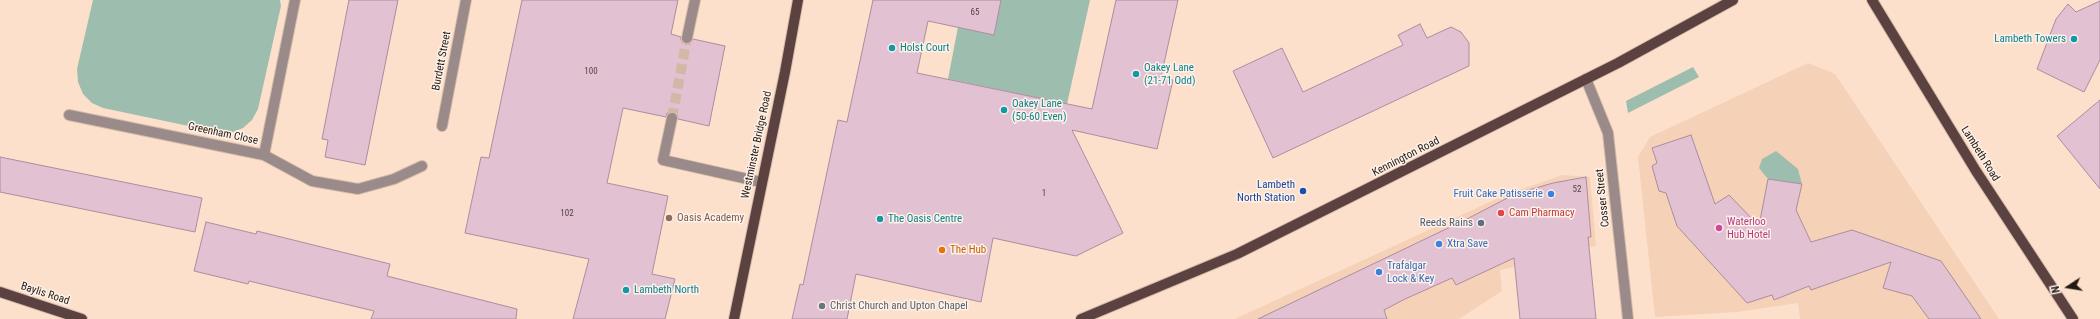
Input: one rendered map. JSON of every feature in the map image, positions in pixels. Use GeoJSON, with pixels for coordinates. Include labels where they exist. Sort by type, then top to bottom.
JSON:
{"type":"FeatureCollection","features":[{"type":"Feature","properties":{"kind":"main road","name":"Westminster Bridge Road"},"geometry":{"type":"LineString","coordinates":[[734,319],[761,182],[785,72],[797,0]]}},
{"type":"Feature","properties":{"kind":"main road","name":"Kennington Road"},"geometry":{"type":"LineString","coordinates":[[1081,319],[1237,254],[1586,79],[1733,0]]}},
{"type":"Feature","properties":{"kind":"main road","name":"Lambeth Road"},"geometry":{"type":"LineString","coordinates":[[1872,0],[1976,171],[2073,319]]}},
{"type":"Feature","properties":{"kind":"main road","name":"Baylis Road"},"geometry":{"type":"LineString","coordinates":[[2,293],[82,319]]}},
{"type":"Feature","properties":{"kind":"street","name":"Greenham Close"},"geometry":{"type":"LineString","coordinates":[[69,115],[264,155],[296,0]]}},
{"type":"Feature","properties":{"kind":"street","name":"Burdett Street"},"geometry":{"type":"LineString","coordinates":[[442,126],[466,0]]}},
{"type":"Feature","properties":{"kind":"street"},"geometry":{"type":"LineString","coordinates":[[688,38],[695,0]]}},
{"type":"Feature","properties":{"kind":"street","name":"Cosser Street"},"geometry":{"type":"LineString","coordinates":[[1586,79],[1608,133],[1628,319]]}},
{"type":"Feature","properties":{"kind":"street"},"geometry":{"type":"LineString","coordinates":[[672,118],[663,160],[761,182]]}},
{"type":"Feature","properties":{"kind":"street"},"geometry":{"type":"LineString","coordinates":[[264,155],[312,181],[358,189],[394,179],[422,166]]}},
{"type":"Feature","properties":{"kind":"shaded area"},"geometry":{"type":"Polygon","coordinates":[[[1808,63],[1835,74],[1999,319],[1800,319],[1798,303],[1737,312],[1655,317],[1638,157],[1650,137],[1808,63]]]}},
{"type":"Feature","properties":{"kind":"shaded area"},"geometry":{"type":"Polygon","coordinates":[[[1563,175],[1590,177],[1596,246],[1552,249],[1543,261],[1500,270],[1502,291],[1459,319],[1235,319],[1507,194],[1563,175]]]}},
{"type":"Feature","properties":{"kind":"green space"},"geometry":{"type":"Polygon","coordinates":[[[93,0],[280,0],[281,6],[258,109],[252,120],[243,128],[233,132],[222,133],[103,108],[92,103],[83,94],[78,82],[77,69],[93,0]]]}},
{"type":"Feature","properties":{"kind":"green space"},"geometry":{"type":"Polygon","coordinates":[[[1001,0],[1090,0],[1067,104],[948,79],[958,27],[994,35],[1001,0]]]}},
{"type":"Feature","properties":{"kind":"green space"},"geometry":{"type":"Polygon","coordinates":[[[1693,67],[1699,77],[1628,113],[1626,101],[1693,67]]]}},
{"type":"Feature","properties":{"kind":"green space"},"geometry":{"type":"Polygon","coordinates":[[[1776,151],[1798,169],[1802,184],[1768,179],[1759,168],[1762,159],[1776,151]]]}},
{"type":"Feature","properties":{"kind":"building"},"geometry":{"type":"Polygon","coordinates":[[[349,0],[398,0],[365,165],[325,157],[328,140],[322,139],[349,0]]]}},
{"type":"Feature","properties":{"kind":"building"},"geometry":{"type":"Polygon","coordinates":[[[522,0],[678,0],[671,34],[681,37],[681,40],[685,44],[689,44],[693,39],[725,46],[709,126],[678,119],[677,113],[673,112],[667,113],[666,117],[623,108],[607,183],[668,196],[652,274],[675,279],[665,319],[573,319],[589,259],[465,233],[481,157],[489,158],[522,0]]]}},
{"type":"Feature","properties":{"kind":"building"},"geometry":{"type":"Polygon","coordinates":[[[873,0],[1001,0],[994,35],[928,21],[917,73],[1092,109],[1116,0],[1178,0],[1161,77],[1173,80],[1157,149],[1072,130],[1123,233],[1076,256],[993,238],[981,302],[856,274],[847,319],[792,319],[800,284],[803,285],[838,120],[847,122],[873,0]]]}},
{"type":"Feature","properties":{"kind":"building","name":"Lambeth Towers"},"geometry":{"type":"Polygon","coordinates":[[[2100,1],[2100,60],[2084,92],[2037,69],[2056,19],[2068,4],[2076,12],[2100,1]]]}},
{"type":"Feature","properties":{"kind":"building"},"geometry":{"type":"Polygon","coordinates":[[[1420,24],[1427,38],[1451,27],[1461,32],[1469,43],[1469,66],[1273,158],[1233,71],[1282,48],[1303,92],[1403,45],[1398,35],[1420,24]]]}},
{"type":"Feature","properties":{"kind":"building"},"geometry":{"type":"Polygon","coordinates":[[[2100,100],[2100,189],[2057,136],[2100,100]]]}},
{"type":"Feature","properties":{"kind":"building","name":"Waterloo Hub Hotel"},"geometry":{"type":"Polygon","coordinates":[[[1691,135],[1715,204],[1729,195],[1759,226],[1768,179],[1802,184],[1796,210],[1811,242],[1852,230],[1941,261],[1981,319],[1929,319],[1912,296],[1883,288],[1891,262],[1811,290],[1809,286],[1774,300],[1772,295],[1747,303],[1677,226],[1666,193],[1659,191],[1652,166],[1657,163],[1652,148],[1691,135]]]}},
{"type":"Feature","properties":{"kind":"building"},"geometry":{"type":"Polygon","coordinates":[[[0,157],[202,198],[195,232],[0,192],[0,157]]]}},
{"type":"Feature","properties":{"kind":"building"},"geometry":{"type":"Polygon","coordinates":[[[1586,177],[1591,237],[1588,237],[1596,319],[1520,319],[1514,258],[1456,285],[1452,278],[1405,299],[1384,310],[1387,319],[1258,319],[1467,219],[1515,194],[1553,183],[1586,177]]]}},
{"type":"Feature","properties":{"kind":"building"},"geometry":{"type":"Polygon","coordinates":[[[206,222],[256,234],[257,231],[390,264],[387,276],[517,309],[516,319],[371,319],[374,311],[249,281],[248,284],[194,271],[206,222]]]}},
{"type":"Feature","properties":{"kind":"tunnel"},"geometry":{"type":"LineString","coordinates":[[672,118],[687,38]]}},
{"type":"Feature","properties":{"kind":"place","name":"Lambeth Towers"},"geometry":{"type":"Point","coordinates":[2074,39]}},
{"type":"Feature","properties":{"kind":"place","name":"Holst Court"},"geometry":{"type":"Point","coordinates":[892,48]}},
{"type":"Feature","properties":{"kind":"place","name":"Oakey Lane (21-71 Odd)"},"geometry":{"type":"Point","coordinates":[1136,74]}},
{"type":"Feature","properties":{"kind":"place","name":"Oakey Lane (50-60 Even)"},"geometry":{"type":"Point","coordinates":[1004,110]}},
{"type":"Feature","properties":{"kind":"place","name":"Lambeth North Station"},"geometry":{"type":"Point","coordinates":[1303,191]}},
{"type":"Feature","properties":{"kind":"place","name":"Fruit Cake Patisserie"},"geometry":{"type":"Point","coordinates":[1551,194]}},
{"type":"Feature","properties":{"kind":"place","name":"Cam Pharmacy"},"geometry":{"type":"Point","coordinates":[1501,213]}},
{"type":"Feature","properties":{"kind":"place","name":"Oasis Academy"},"geometry":{"type":"Point","coordinates":[669,218]}},
{"type":"Feature","properties":{"kind":"place","name":"The Oasis Centre"},"geometry":{"type":"Point","coordinates":[880,219]}},
{"type":"Feature","properties":{"kind":"place","name":"Reeds Rains"},"geometry":{"type":"Point","coordinates":[1481,223]}},
{"type":"Feature","properties":{"kind":"place","name":"Waterloo Hub Hotel"},"geometry":{"type":"Point","coordinates":[1719,228]}},
{"type":"Feature","properties":{"kind":"place","name":"Xtra Save"},"geometry":{"type":"Point","coordinates":[1439,244]}},
{"type":"Feature","properties":{"kind":"place","name":"The Hub"},"geometry":{"type":"Point","coordinates":[942,250]}},
{"type":"Feature","properties":{"kind":"place","name":"Trafalgar Lock & Key"},"geometry":{"type":"Point","coordinates":[1379,272]}},
{"type":"Feature","properties":{"kind":"place","name":"Lambeth North"},"geometry":{"type":"Point","coordinates":[626,290]}},
{"type":"Feature","properties":{"kind":"place","name":"Christ Church and Upton Chapel"},"geometry":{"type":"Point","coordinates":[822,306]}}]}
